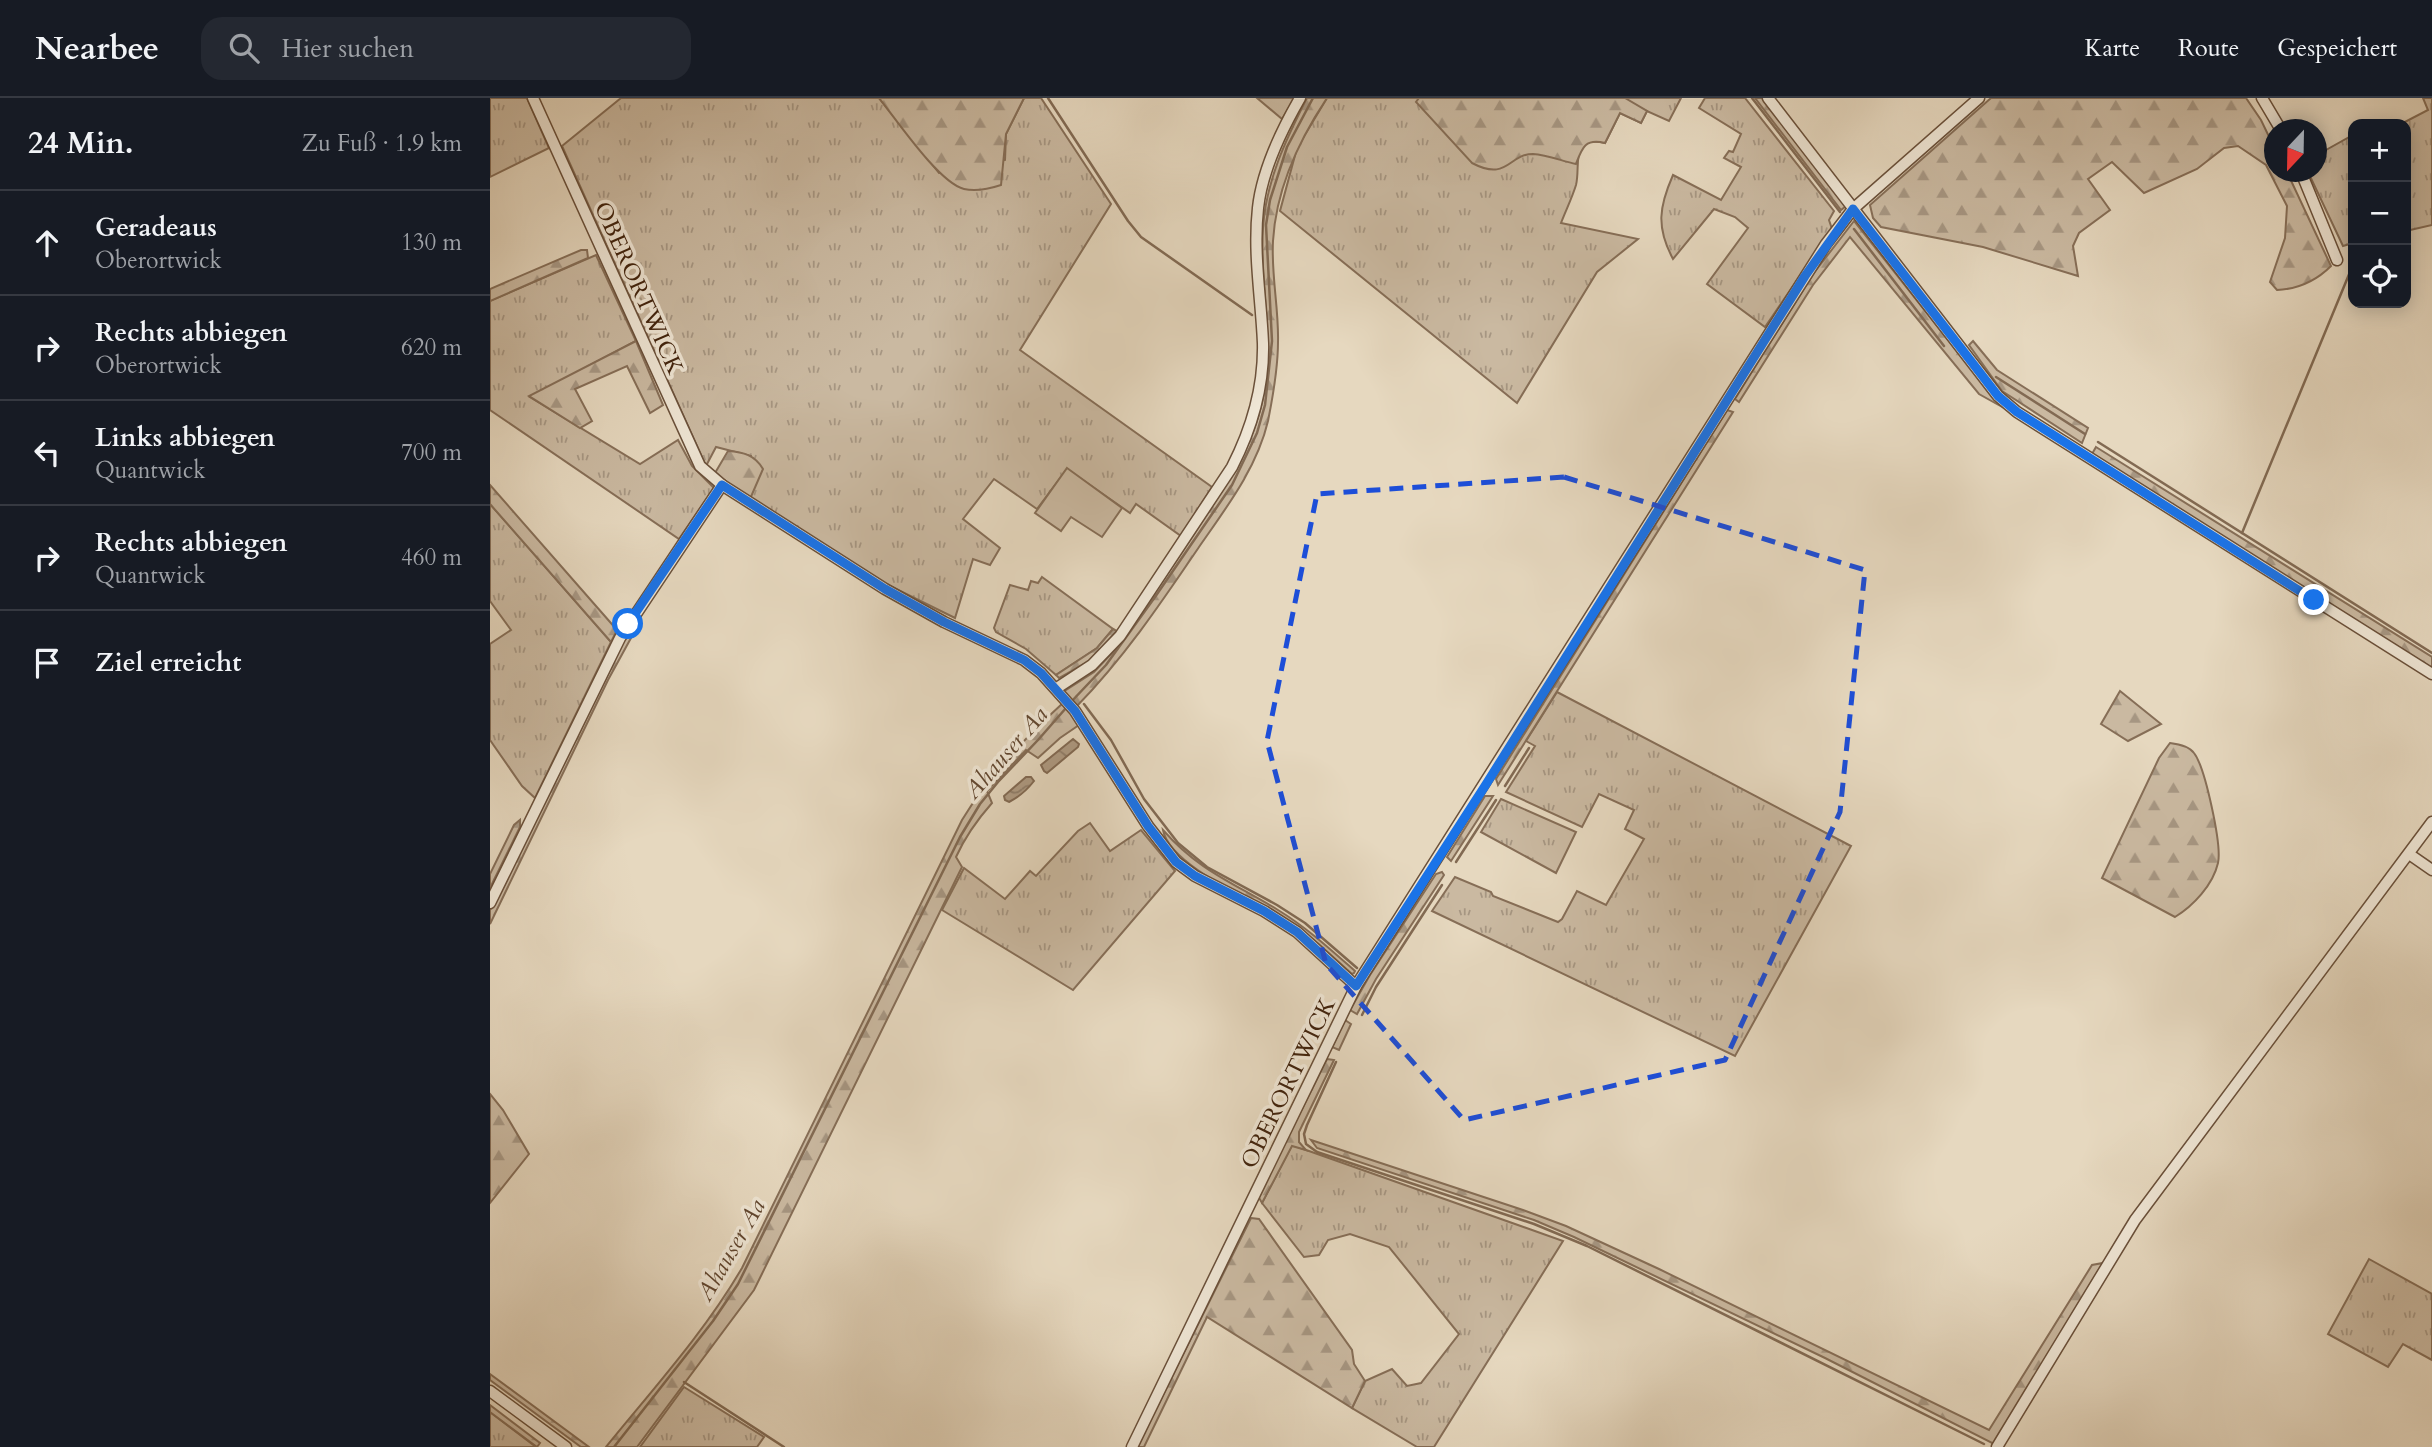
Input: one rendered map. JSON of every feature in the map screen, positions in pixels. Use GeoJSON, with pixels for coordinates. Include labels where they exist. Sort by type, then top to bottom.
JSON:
{"type":"FeatureCollection","features":[{"type":"Feature","properties":{"kind":"street","name":"OBERORTWICK"},"geometry":{"type":"LineString","coordinates":[[533,98],[695,458],[709,475],[904,601],[1024,660],[1057,688],[1075,711],[1148,826],[1176,862],[1195,876],[1264,911],[1297,932],[1356,986],[1132,1447]]}},
{"type":"Feature","properties":{"kind":"street"},"geometry":{"type":"LineString","coordinates":[[1057,688],[1092,665],[1120,636],[1232,467],[1241,448],[1257,400],[1262,370],[1263,344],[1256,250],[1258,205],[1271,160],[1300,98]]}},
{"type":"Feature","properties":{"kind":"street"},"geometry":{"type":"LineString","coordinates":[[1768,98],[1998,396],[2017,412],[2432,674]]}},
{"type":"Feature","properties":{"kind":"street"},"geometry":{"type":"LineString","coordinates":[[1356,986],[1493,774],[1805,276],[1853,209],[1979,98]]}},
{"type":"Feature","properties":{"kind":"street"},"geometry":{"type":"LineString","coordinates":[[2262,98],[2274,119]]}},
{"type":"Feature","properties":{"kind":"street"},"geometry":{"type":"LineString","coordinates":[[2305,182],[2337,260]]}},
{"type":"Feature","properties":{"kind":"street"},"geometry":{"type":"LineString","coordinates":[[490,903],[620,638],[722,485]]}},
{"type":"Feature","properties":{"kind":"street"},"geometry":{"type":"LineString","coordinates":[[1997,1447],[2135,1220],[2432,822]]}},
{"type":"Feature","properties":{"kind":"street"},"geometry":{"type":"LineString","coordinates":[[2409,855],[2432,870]]}},
{"type":"Feature","properties":{"kind":"street"},"geometry":{"type":"LineString","coordinates":[[490,1391],[566,1447]]}},
{"type":"Feature","properties":{"kind":"highlighted area"},"geometry":{"type":"Polygon","coordinates":[[[1564,477],[1865,570],[1840,812],[1725,1060],[1464,1120],[1326,964],[1267,741],[1317,494],[1564,477]]]}},
{"type":"Feature","properties":{"kind":"green space"},"geometry":{"type":"Polygon","coordinates":[[[490,98],[527,98],[549,148],[490,177],[490,98]]]}},
{"type":"Feature","properties":{"kind":"green space"},"geometry":{"type":"Polygon","coordinates":[[[621,98],[879,98],[939,173],[1005,160],[1006,134],[1024,98],[1041,98],[1111,204],[1020,350],[1212,487],[1181,536],[1136,504],[1130,513],[1067,469],[1037,509],[994,479],[963,519],[1000,548],[990,565],[973,559],[955,618],[884,583],[750,499],[751,456],[716,447],[706,466],[562,146],[621,98]]]}},
{"type":"Feature","properties":{"kind":"green space"},"geometry":{"type":"Polygon","coordinates":[[[879,98],[1024,98],[1006,134],[1001,185],[974,190],[954,184],[931,163],[879,98]]]}},
{"type":"Feature","properties":{"kind":"green space"},"geometry":{"type":"Polygon","coordinates":[[[1257,98],[1295,98],[1282,119],[1257,98]]]}},
{"type":"Feature","properties":{"kind":"green space"},"geometry":{"type":"Polygon","coordinates":[[[1307,98],[1327,98],[1298,148],[1284,184],[1275,222],[1273,254],[1278,352],[1272,402],[1263,438],[1240,487],[1170,589],[1126,650],[1076,707],[1063,692],[1094,672],[1113,652],[1214,503],[1251,438],[1262,403],[1268,359],[1262,250],[1265,211],[1278,161],[1307,98]]]}},
{"type":"Feature","properties":{"kind":"green space"},"geometry":{"type":"Polygon","coordinates":[[[1327,98],[1681,98],[1669,121],[1647,111],[1641,123],[1620,113],[1605,143],[1586,143],[1581,148],[1576,185],[1561,223],[1638,239],[1597,272],[1517,403],[1280,211],[1297,148],[1327,98]]]}},
{"type":"Feature","properties":{"kind":"green space"},"geometry":{"type":"Polygon","coordinates":[[[1419,98],[1625,98],[1647,111],[1641,123],[1620,113],[1605,143],[1589,143],[1580,153],[1576,164],[1533,154],[1493,170],[1472,163],[1416,102],[1419,98]]]}},
{"type":"Feature","properties":{"kind":"green space"},"geometry":{"type":"Polygon","coordinates":[[[1705,98],[1745,98],[1834,211],[1829,220],[1832,229],[1765,327],[1707,284],[1748,228],[1735,217],[1714,209],[1673,259],[1664,237],[1662,207],[1673,175],[1721,200],[1741,167],[1724,158],[1729,151],[1733,152],[1741,134],[1699,108],[1705,98]]]}},
{"type":"Feature","properties":{"kind":"green space"},"geometry":{"type":"Polygon","coordinates":[[[1755,98],[1762,98],[1846,206],[1841,210],[1755,98]]]}},
{"type":"Feature","properties":{"kind":"green space"},"geometry":{"type":"Polygon","coordinates":[[[1991,98],[2246,98],[2264,126],[2264,164],[2238,146],[2224,148],[2197,169],[2144,193],[2112,162],[2088,179],[2110,210],[2079,233],[2073,246],[2078,276],[1983,247],[1881,227],[1873,218],[1870,205],[1991,98]]]}},
{"type":"Feature","properties":{"kind":"green space"},"geometry":{"type":"Polygon","coordinates":[[[2423,98],[2432,98],[2432,225],[2411,230],[2411,119],[2428,110],[2423,98]]]}},
{"type":"Feature","properties":{"kind":"green space"},"geometry":{"type":"Polygon","coordinates":[[[2348,138],[2348,244],[2343,246],[2313,182],[2327,182],[2327,149],[2348,138]]]}},
{"type":"Feature","properties":{"kind":"green space"},"geometry":{"type":"Polygon","coordinates":[[[2275,182],[2292,182],[2331,266],[2300,286],[2277,290],[2270,282],[2285,238],[2287,206],[2275,182]]]}},
{"type":"Feature","properties":{"kind":"green space"},"geometry":{"type":"Polygon","coordinates":[[[1854,221],[2004,408],[1979,394],[1850,237],[1813,285],[1739,402],[1735,399],[1813,274],[1854,221]]]}},
{"type":"Feature","properties":{"kind":"green space"},"geometry":{"type":"Polygon","coordinates":[[[581,250],[587,250],[588,258],[490,301],[490,289],[581,250]]]}},
{"type":"Feature","properties":{"kind":"green space"},"geometry":{"type":"Polygon","coordinates":[[[596,255],[636,341],[530,397],[640,464],[678,440],[692,466],[714,488],[679,539],[490,410],[490,301],[596,255]]]}},
{"type":"Feature","properties":{"kind":"green space"},"geometry":{"type":"Polygon","coordinates":[[[636,341],[663,405],[650,413],[627,366],[575,389],[592,421],[580,428],[529,396],[636,341]]]}},
{"type":"Feature","properties":{"kind":"green space"},"geometry":{"type":"Polygon","coordinates":[[[1973,341],[1997,370],[2088,428],[2082,443],[2002,391],[1969,345],[1973,341]]]}},
{"type":"Feature","properties":{"kind":"green space"},"geometry":{"type":"Polygon","coordinates":[[[1727,410],[1733,412],[1498,785],[1496,779],[1727,410]]]}},
{"type":"Feature","properties":{"kind":"green space"},"geometry":{"type":"Polygon","coordinates":[[[2096,447],[2432,657],[2432,668],[2092,454],[2096,447]]]}},
{"type":"Feature","properties":{"kind":"green space"},"geometry":{"type":"Polygon","coordinates":[[[728,451],[748,455],[763,469],[750,499],[734,490],[715,473],[728,451]]]}},
{"type":"Feature","properties":{"kind":"green space"},"geometry":{"type":"Polygon","coordinates":[[[1067,468],[1122,508],[1102,537],[1071,517],[1061,531],[1035,513],[1067,468]]]}},
{"type":"Feature","properties":{"kind":"green space"},"geometry":{"type":"Polygon","coordinates":[[[490,485],[617,630],[611,642],[490,504],[490,485]]]}},
{"type":"Feature","properties":{"kind":"green space"},"geometry":{"type":"Polygon","coordinates":[[[490,504],[611,642],[535,798],[522,786],[490,740],[490,644],[511,630],[490,601],[490,504]]]}},
{"type":"Feature","properties":{"kind":"green space"},"geometry":{"type":"Polygon","coordinates":[[[1042,577],[1113,629],[1097,648],[1056,675],[1026,649],[996,632],[994,628],[1010,585],[1028,590],[1031,581],[1038,583],[1042,577]]]}},
{"type":"Feature","properties":{"kind":"green space"},"geometry":{"type":"Polygon","coordinates":[[[634,623],[637,627],[608,680],[490,924],[490,910],[614,656],[634,623]]]}},
{"type":"Feature","properties":{"kind":"green space"},"geometry":{"type":"Polygon","coordinates":[[[1113,629],[1117,631],[1089,661],[1059,678],[1056,675],[1097,648],[1113,629]]]}},
{"type":"Feature","properties":{"kind":"green space"},"geometry":{"type":"Polygon","coordinates":[[[2120,691],[2161,724],[2128,741],[2101,724],[2120,691]]]}},
{"type":"Feature","properties":{"kind":"green space"},"geometry":{"type":"Polygon","coordinates":[[[1557,692],[1851,846],[1735,1056],[1432,911],[1455,877],[1491,892],[1493,896],[1558,922],[1577,891],[1606,905],[1644,839],[1625,829],[1634,810],[1599,794],[1582,827],[1506,792],[1535,746],[1526,741],[1557,692]]]}},
{"type":"Feature","properties":{"kind":"green space"},"geometry":{"type":"Polygon","coordinates":[[[1064,702],[1079,725],[1038,758],[1026,750],[987,791],[992,803],[972,829],[956,857],[962,867],[754,1290],[637,1447],[606,1447],[695,1338],[742,1268],[962,820],[1009,757],[1064,702]]]}},
{"type":"Feature","properties":{"kind":"green space"},"geometry":{"type":"Polygon","coordinates":[[[2170,743],[2189,749],[2198,761],[2212,806],[2219,854],[2218,863],[2207,887],[2189,907],[2175,917],[2102,878],[2159,758],[2170,743]]]}},
{"type":"Feature","properties":{"kind":"green space"},"geometry":{"type":"Polygon","coordinates":[[[1485,796],[1493,796],[1451,861],[1447,857],[1485,796]]]}},
{"type":"Feature","properties":{"kind":"green space"},"geometry":{"type":"Polygon","coordinates":[[[1501,799],[1576,832],[1556,873],[1481,832],[1501,799]]]}},
{"type":"Feature","properties":{"kind":"green space"},"geometry":{"type":"Polygon","coordinates":[[[520,820],[520,827],[490,888],[490,874],[514,825],[520,820]]]}},
{"type":"Feature","properties":{"kind":"green space"},"geometry":{"type":"Polygon","coordinates":[[[1090,823],[1110,851],[1141,830],[1175,871],[1073,990],[942,910],[964,868],[1005,899],[1030,871],[1036,876],[1078,831],[1090,823]]]}},
{"type":"Feature","properties":{"kind":"green space"},"geometry":{"type":"Polygon","coordinates":[[[1163,830],[1204,866],[1298,924],[1355,971],[1354,973],[1289,922],[1224,887],[1183,859],[1170,845],[1163,830]]]}},
{"type":"Feature","properties":{"kind":"green space"},"geometry":{"type":"Polygon","coordinates":[[[1442,872],[1444,875],[1376,979],[1357,1014],[1350,1010],[1436,874],[1442,872]]]}},
{"type":"Feature","properties":{"kind":"green space"},"geometry":{"type":"Polygon","coordinates":[[[1345,1020],[1351,1024],[1339,1050],[1332,1047],[1345,1020]]]}},
{"type":"Feature","properties":{"kind":"green space"},"geometry":{"type":"Polygon","coordinates":[[[1327,1059],[1334,1060],[1299,1132],[1299,1142],[1306,1150],[1292,1146],[1262,1203],[1258,1196],[1327,1059]]]}},
{"type":"Feature","properties":{"kind":"green space"},"geometry":{"type":"Polygon","coordinates":[[[490,1094],[503,1110],[529,1154],[490,1203],[490,1094]]]}},
{"type":"Feature","properties":{"kind":"green space"},"geometry":{"type":"Polygon","coordinates":[[[1311,1140],[1566,1226],[1989,1430],[2092,1265],[2103,1263],[1994,1444],[1825,1358],[1574,1237],[1534,1220],[1317,1148],[1311,1140]]]}},
{"type":"Feature","properties":{"kind":"green space"},"geometry":{"type":"Polygon","coordinates":[[[1292,1145],[1563,1241],[1434,1447],[1417,1447],[1352,1408],[1365,1381],[1392,1369],[1407,1386],[1421,1383],[1459,1334],[1389,1247],[1350,1234],[1328,1240],[1319,1255],[1304,1257],[1262,1203],[1292,1145]]]}},
{"type":"Feature","properties":{"kind":"green space"},"geometry":{"type":"Polygon","coordinates":[[[1251,1218],[1259,1219],[1352,1350],[1354,1364],[1365,1381],[1352,1408],[1207,1317],[1144,1447],[1137,1447],[1251,1218]]]}},
{"type":"Feature","properties":{"kind":"green space"},"geometry":{"type":"Polygon","coordinates":[[[2369,1259],[2432,1294],[2432,1360],[2403,1344],[2388,1367],[2328,1334],[2369,1259]]]}},
{"type":"Feature","properties":{"kind":"green space"},"geometry":{"type":"Polygon","coordinates":[[[490,1374],[589,1447],[581,1447],[490,1380],[490,1374]]]}},
{"type":"Feature","properties":{"kind":"green space"},"geometry":{"type":"Polygon","coordinates":[[[684,1387],[764,1437],[757,1447],[640,1447],[684,1387]]]}},
{"type":"Feature","properties":{"kind":"green space"},"geometry":{"type":"Polygon","coordinates":[[[490,1405],[540,1443],[537,1447],[490,1412],[490,1405]]]}},
{"type":"Feature","properties":{"kind":"green space"},"geometry":{"type":"Polygon","coordinates":[[[490,1412],[536,1447],[490,1447],[490,1412]]]}},
{"type":"Feature","properties":{"kind":"water"},"geometry":{"type":"Polygon","coordinates":[[[1073,739],[1079,744],[1078,747],[1047,773],[1044,771],[1041,765],[1073,739]]]}},
{"type":"Feature","properties":{"kind":"water"},"geometry":{"type":"Polygon","coordinates":[[[1026,777],[1031,777],[1034,781],[1016,798],[1009,802],[1005,800],[1004,796],[1026,777]]]}},
{"type":"Feature","properties":{"kind":"waterway"},"geometry":{"type":"LineString","coordinates":[[1048,98],[1141,237],[1252,315]]}},
{"type":"Feature","properties":{"kind":"waterway","name":"Ahauser Aa"},"geometry":{"type":"LineString","coordinates":[[1070,703],[1106,665],[1155,597],[1232,485],[1257,433],[1265,405],[1272,341],[1266,225],[1270,200],[1287,147],[1313,98]]}},
{"type":"Feature","properties":{"kind":"waterway"},"geometry":{"type":"LineString","coordinates":[[1752,98],[1840,212]]}},
{"type":"Feature","properties":{"kind":"waterway"},"geometry":{"type":"LineString","coordinates":[[1854,229],[1944,346]]}},
{"type":"Feature","properties":{"kind":"waterway"},"geometry":{"type":"LineString","coordinates":[[2242,533],[2348,277]]}},
{"type":"Feature","properties":{"kind":"waterway"},"geometry":{"type":"LineString","coordinates":[[1996,377],[2085,434]]}},
{"type":"Feature","properties":{"kind":"waterway"},"geometry":{"type":"LineString","coordinates":[[2098,442],[2432,653]]}},
{"type":"Feature","properties":{"kind":"waterway"},"geometry":{"type":"LineString","coordinates":[[1084,704],[1111,740],[1144,799],[1178,843],[1207,867],[1305,923],[1357,968]]}},
{"type":"Feature","properties":{"kind":"waterway","name":"Ahauser Aa"},"geometry":{"type":"LineString","coordinates":[[614,1447],[713,1321],[738,1284],[960,837],[980,804],[1066,708]]}},
{"type":"Feature","properties":{"kind":"waterway"},"geometry":{"type":"LineString","coordinates":[[1505,786],[1529,748]]}},
{"type":"Feature","properties":{"kind":"waterway"},"geometry":{"type":"LineString","coordinates":[[1456,862],[1496,800]]}},
{"type":"Feature","properties":{"kind":"waterway"},"geometry":{"type":"LineString","coordinates":[[1362,1015],[1376,987],[1442,885]]}},
{"type":"Feature","properties":{"kind":"waterway"},"geometry":{"type":"LineString","coordinates":[[1336,1062],[1304,1134],[1306,1144],[1317,1152],[1534,1224],[1587,1246],[1984,1444]]}},
{"type":"Feature","properties":{"kind":"waterway"},"geometry":{"type":"LineString","coordinates":[[684,1382],[784,1447]]}},
{"type":"Feature","properties":{"kind":"route"},"geometry":{"type":"LineString","coordinates":[[628,624],[722,485],[885,589],[944,622],[1024,660],[1041,673],[1075,711],[1148,826],[1176,862],[1195,876],[1264,911],[1297,932],[1356,986],[1485,786],[1805,276],[1853,209],[1998,396],[2017,412],[2314,600]]}}]}
